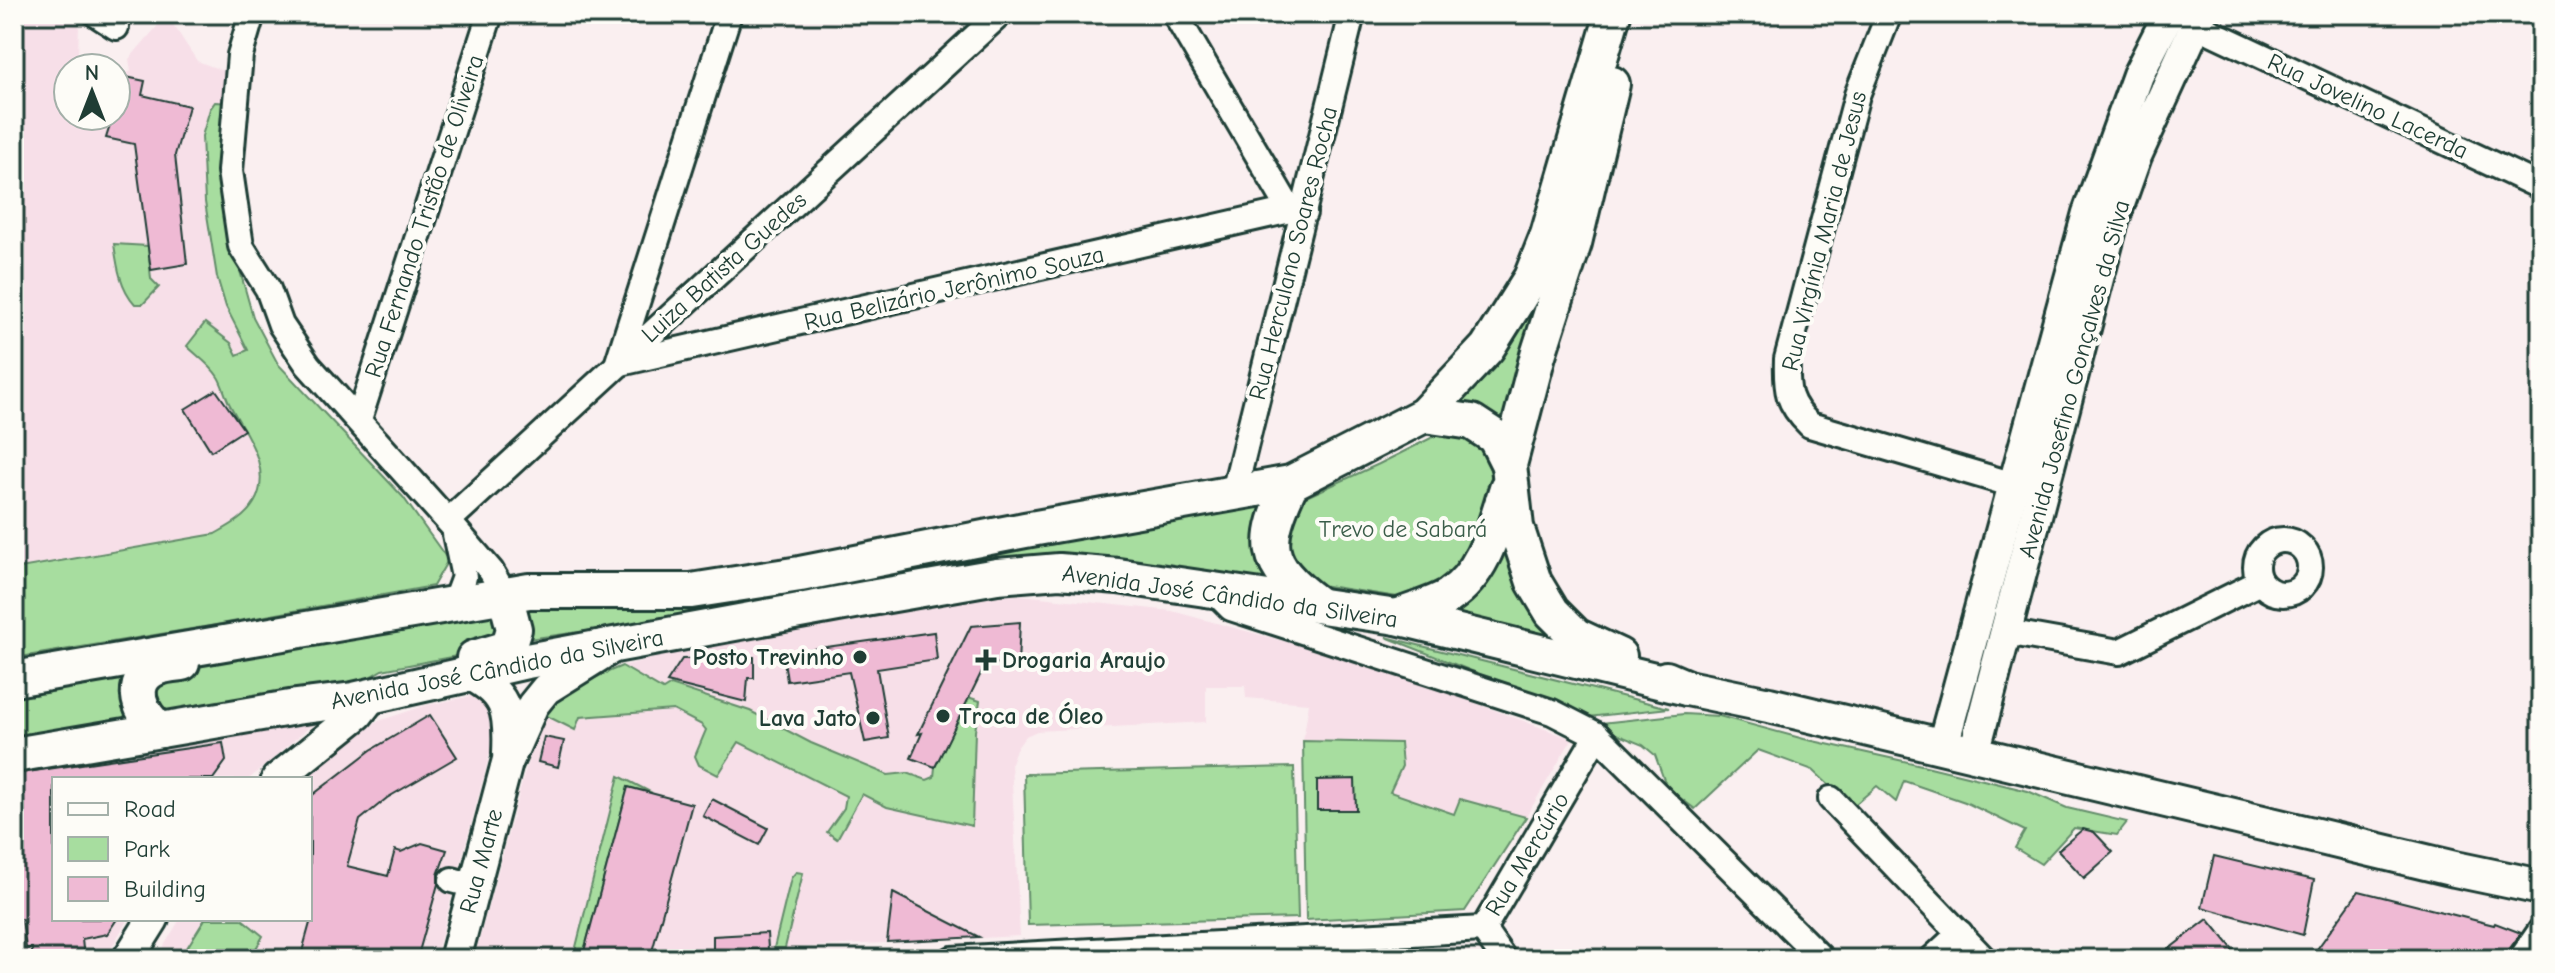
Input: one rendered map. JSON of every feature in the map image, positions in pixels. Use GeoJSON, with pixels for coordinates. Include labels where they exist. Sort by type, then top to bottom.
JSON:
{"type":"FeatureCollection","features":[{"type":"Feature","properties":{"kind":"main road","name":"Avenida José Cândido da Silveira"},"geometry":{"type":"LineString","coordinates":[[14,679],[529,591],[691,591],[800,574],[1291,483],[1424,415],[1487,348],[1531,278],[1548,235],[1613,14]]}},
{"type":"Feature","properties":{"kind":"main road"},"geometry":{"type":"LineString","coordinates":[[1397,617],[1447,597],[1471,578],[1485,553],[1510,471],[1538,355],[1574,243],[1603,128],[1625,14]]}},
{"type":"Feature","properties":{"kind":"main road"},"geometry":{"type":"LineString","coordinates":[[1424,415],[1472,422],[1495,437],[1510,471],[1516,527],[1534,582],[1552,612],[1576,636],[1687,688],[2541,887]]}},
{"type":"Feature","properties":{"kind":"main road"},"geometry":{"type":"LineString","coordinates":[[1291,483],[1277,513],[1271,538],[1275,561],[1291,584],[1317,604]]}},
{"type":"Feature","properties":{"kind":"main road","name":"Avenida José Cândido da Silveira"},"geometry":{"type":"LineString","coordinates":[[14,755],[372,696],[466,673],[997,576],[1059,571],[1118,576],[1397,617],[1687,688]]}},
{"type":"Feature","properties":{"kind":"main road"},"geometry":{"type":"LineString","coordinates":[[372,696],[401,672],[508,648],[514,629],[505,595]]}},
{"type":"Feature","properties":{"kind":"main road"},"geometry":{"type":"LineString","coordinates":[[161,730],[149,722],[141,709],[139,692],[142,679],[156,668],[238,653],[250,638]]}},
{"type":"Feature","properties":{"kind":"street"},"geometry":{"type":"LineString","coordinates":[[252,14],[240,55],[230,171],[241,246],[268,289],[281,325],[308,365],[451,524],[491,571],[505,595]]}},
{"type":"Feature","properties":{"kind":"street","name":"Rua Fernando Tristão de Oliveira"},"geometry":{"type":"LineString","coordinates":[[359,419],[490,14]]}},
{"type":"Feature","properties":{"kind":"street"},"geometry":{"type":"LineString","coordinates":[[618,363],[729,14]]}},
{"type":"Feature","properties":{"kind":"street","name":"Luiza Batista Guedes"},"geometry":{"type":"LineString","coordinates":[[451,524],[618,363],[1000,14]]}},
{"type":"Feature","properties":{"kind":"street"},"geometry":{"type":"LineString","coordinates":[[1175,14],[1297,212]]}},
{"type":"Feature","properties":{"kind":"street","name":"Rua Herculano Soares Rocha"},"geometry":{"type":"LineString","coordinates":[[1234,492],[1297,212],[1352,14]]}},
{"type":"Feature","properties":{"kind":"street","name":"Rua Virgínia Maria de Jesus"},"geometry":{"type":"LineString","coordinates":[[1889,14],[1857,95],[1787,359],[1786,384],[1793,409],[1810,425],[2014,485]]}},
{"type":"Feature","properties":{"kind":"street","name":"Avenida Josefino Gonçalves da Silva"},"geometry":{"type":"LineString","coordinates":[[1958,749],[2014,485],[2088,213],[2138,75],[2189,18]]}},
{"type":"Feature","properties":{"kind":"street","name":"Avenida Josefino Gonçalves da Silva"},"geometry":{"type":"LineString","coordinates":[[1958,749],[2006,632],[2113,221],[2189,18]]}},
{"type":"Feature","properties":{"kind":"street","name":"Rua Jovelino Lacerda"},"geometry":{"type":"LineString","coordinates":[[2189,18],[2541,187]]}},
{"type":"Feature","properties":{"kind":"street","name":"Rua Belizário Jerônimo Souza"},"geometry":{"type":"LineString","coordinates":[[618,363],[1297,212]]}},
{"type":"Feature","properties":{"kind":"street"},"geometry":{"type":"LineString","coordinates":[[451,524],[464,577],[454,604]]}},
{"type":"Feature","properties":{"kind":"street"},"geometry":{"type":"LineString","coordinates":[[2006,632],[2119,652],[2260,582]]}},
{"type":"Feature","properties":{"kind":"street"},"geometry":{"type":"LineString","coordinates":[[1213,590],[1231,608],[1552,712],[1597,735],[1822,959]]}},
{"type":"Feature","properties":{"kind":"street","name":"Rua Marte"},"geometry":{"type":"LineString","coordinates":[[455,959],[463,883],[507,763],[533,705],[546,689],[617,645]]}},
{"type":"Feature","properties":{"kind":"street","name":"Rua Marte"},"geometry":{"type":"LineString","coordinates":[[466,673],[487,683],[497,692],[505,708],[509,724],[507,763]]}},
{"type":"Feature","properties":{"kind":"street"},"geometry":{"type":"LineString","coordinates":[[279,777],[358,714],[372,696]]}},
{"type":"Feature","properties":{"kind":"street","name":"Rua Mercúrio"},"geometry":{"type":"LineString","coordinates":[[952,959],[1098,955],[1483,929],[1597,735]]}},
{"type":"Feature","properties":{"kind":"street"},"geometry":{"type":"LineString","coordinates":[[1831,799],[1984,959]]}},
{"type":"Feature","properties":{"kind":"street"},"geometry":{"type":"LineString","coordinates":[[128,959],[152,921]]}},
{"type":"Feature","properties":{"kind":"street"},"geometry":{"type":"LineString","coordinates":[[1483,929],[1504,959]]}},
{"type":"Feature","properties":{"kind":"street"},"geometry":{"type":"LineString","coordinates":[[2521,959],[2541,930]]}},
{"type":"Feature","properties":{"kind":"street"},"geometry":{"type":"LineString","coordinates":[[1932,959],[1960,933]]}},
{"type":"Feature","properties":{"kind":"shaded area"},"geometry":{"type":"Polygon","coordinates":[[[14,14],[61,14],[79,25],[78,52],[52,52],[52,132],[132,132],[132,56],[167,15],[197,61],[235,75],[222,207],[253,317],[278,364],[403,497],[448,560],[433,586],[14,658],[14,14]]]}},
{"type":"Feature","properties":{"kind":"shaded area"},"geometry":{"type":"Polygon","coordinates":[[[1021,595],[1172,611],[1348,656],[1572,739],[1526,817],[1460,799],[1454,814],[1390,792],[1402,766],[1400,743],[1303,741],[1309,703],[1246,698],[1245,686],[1206,686],[1206,722],[1037,731],[1026,736],[1016,749],[1011,763],[1020,936],[688,953],[651,959],[474,959],[541,713],[579,684],[622,666],[774,629],[939,597],[1021,595]]]}},
{"type":"Feature","properties":{"kind":"shaded area"},"geometry":{"type":"Polygon","coordinates":[[[472,696],[481,696],[494,704],[494,738],[435,959],[156,959],[179,921],[312,921],[312,777],[302,777],[350,739],[379,721],[427,705],[472,696]]]}},
{"type":"Feature","properties":{"kind":"shaded area"},"geometry":{"type":"Polygon","coordinates":[[[314,723],[251,777],[52,777],[52,921],[127,921],[105,959],[23,959],[14,944],[14,774],[314,723]]]}},
{"type":"Feature","properties":{"kind":"green space"},"geometry":{"type":"Polygon","coordinates":[[[215,102],[232,103],[222,207],[253,317],[278,364],[403,497],[448,560],[433,586],[14,658],[14,569],[215,534],[246,513],[259,490],[261,477],[255,452],[228,402],[220,380],[187,346],[205,323],[231,343],[237,355],[248,350],[226,307],[217,277],[205,202],[202,136],[215,102]]]}},
{"type":"Feature","properties":{"kind":"green space"},"geometry":{"type":"Polygon","coordinates":[[[1558,231],[1506,435],[1454,406],[1558,231]]]}},
{"type":"Feature","properties":{"kind":"green space"},"geometry":{"type":"Polygon","coordinates":[[[114,244],[148,246],[151,279],[159,287],[143,304],[135,304],[126,291],[114,244]]]}},
{"type":"Feature","properties":{"kind":"green space","name":"Trevo de Sabará"},"geometry":{"type":"Polygon","coordinates":[[[1470,432],[1490,458],[1491,479],[1467,557],[1443,586],[1404,598],[1314,584],[1300,575],[1279,533],[1295,502],[1439,434],[1470,432]]]}},
{"type":"Feature","properties":{"kind":"green space"},"geometry":{"type":"Polygon","coordinates":[[[1263,498],[1257,534],[1275,587],[1105,561],[528,639],[523,603],[1263,498]]]}},
{"type":"Feature","properties":{"kind":"green space"},"geometry":{"type":"Polygon","coordinates":[[[1501,539],[1518,587],[1557,639],[1440,615],[1501,539]]]}},
{"type":"Feature","properties":{"kind":"green space"},"geometry":{"type":"Polygon","coordinates":[[[486,610],[497,615],[500,632],[478,652],[382,670],[352,687],[159,715],[153,680],[163,672],[252,656],[284,642],[486,610]]]}},
{"type":"Feature","properties":{"kind":"green space"},"geometry":{"type":"Polygon","coordinates":[[[1386,637],[1669,708],[1588,717],[1386,637]]]}},
{"type":"Feature","properties":{"kind":"green space"},"geometry":{"type":"Polygon","coordinates":[[[622,666],[663,690],[671,685],[750,711],[811,743],[888,775],[907,773],[927,780],[934,777],[935,767],[968,697],[980,701],[975,731],[972,826],[887,807],[862,794],[837,839],[827,832],[844,808],[846,796],[739,742],[718,775],[699,765],[695,756],[706,730],[673,710],[580,717],[575,730],[541,713],[569,691],[622,666]]]}},
{"type":"Feature","properties":{"kind":"green space"},"geometry":{"type":"Polygon","coordinates":[[[129,668],[137,722],[14,744],[14,690],[129,668]]]}},
{"type":"Feature","properties":{"kind":"green space"},"geometry":{"type":"Polygon","coordinates":[[[1684,714],[1719,716],[1926,766],[2028,791],[2067,808],[2127,822],[2117,835],[2074,828],[2041,864],[2015,848],[2025,831],[1965,802],[1904,781],[1896,802],[1877,786],[1852,807],[1813,770],[1758,750],[1695,809],[1667,788],[1655,755],[1643,745],[1592,724],[1684,714]]]}},
{"type":"Feature","properties":{"kind":"green space"},"geometry":{"type":"Polygon","coordinates":[[[1303,741],[1400,743],[1402,766],[1390,792],[1454,814],[1460,799],[1526,817],[1465,911],[1306,920],[1303,741]]]}},
{"type":"Feature","properties":{"kind":"green space"},"geometry":{"type":"Polygon","coordinates":[[[1294,767],[1298,918],[1028,925],[1024,774],[1294,767]]]}},
{"type":"Feature","properties":{"kind":"green space"},"geometry":{"type":"Polygon","coordinates":[[[619,776],[652,793],[628,787],[582,959],[573,959],[619,776]]]}},
{"type":"Feature","properties":{"kind":"green space"},"geometry":{"type":"Polygon","coordinates":[[[796,872],[803,873],[785,948],[774,948],[791,878],[796,872]]]}},
{"type":"Feature","properties":{"kind":"green space"},"geometry":{"type":"Polygon","coordinates":[[[204,921],[244,921],[263,936],[250,959],[180,959],[204,921]]]}},
{"type":"Feature","properties":{"kind":"building"},"geometry":{"type":"Polygon","coordinates":[[[132,78],[145,81],[142,95],[189,106],[175,155],[187,264],[151,270],[134,144],[106,138],[108,132],[132,132],[132,78]]]}},
{"type":"Feature","properties":{"kind":"building"},"geometry":{"type":"Polygon","coordinates":[[[216,390],[244,430],[211,451],[185,409],[216,390]]]}},
{"type":"Feature","properties":{"kind":"building"},"geometry":{"type":"Polygon","coordinates":[[[1020,622],[1018,664],[986,663],[935,767],[911,758],[922,733],[918,734],[971,626],[1020,622]]]}},
{"type":"Feature","properties":{"kind":"building","name":"Posto Trevinho"},"geometry":{"type":"Polygon","coordinates":[[[934,632],[937,660],[877,669],[889,738],[865,742],[849,672],[787,681],[783,653],[934,632]]]}},
{"type":"Feature","properties":{"kind":"building"},"geometry":{"type":"Polygon","coordinates":[[[754,657],[754,678],[748,678],[746,702],[667,682],[682,659],[754,657]]]}},
{"type":"Feature","properties":{"kind":"building"},"geometry":{"type":"Polygon","coordinates":[[[430,715],[457,757],[387,798],[360,820],[347,866],[388,876],[395,850],[401,852],[422,843],[447,850],[417,959],[300,959],[312,921],[312,795],[371,750],[430,715]]]}},
{"type":"Feature","properties":{"kind":"building"},"geometry":{"type":"Polygon","coordinates":[[[544,737],[564,741],[558,767],[538,762],[544,737]]]}},
{"type":"Feature","properties":{"kind":"building"},"geometry":{"type":"Polygon","coordinates":[[[223,743],[226,761],[214,777],[52,777],[52,921],[116,921],[107,934],[82,939],[84,959],[32,959],[32,948],[26,948],[22,919],[14,920],[14,774],[223,743]]]}},
{"type":"Feature","properties":{"kind":"building"},"geometry":{"type":"Polygon","coordinates":[[[1355,779],[1356,810],[1317,810],[1317,780],[1355,779]]]}},
{"type":"Feature","properties":{"kind":"building"},"geometry":{"type":"Polygon","coordinates":[[[628,787],[692,804],[650,959],[582,959],[628,787]]]}},
{"type":"Feature","properties":{"kind":"building"},"geometry":{"type":"Polygon","coordinates":[[[712,799],[768,828],[759,845],[703,816],[712,799]]]}},
{"type":"Feature","properties":{"kind":"building"},"geometry":{"type":"Polygon","coordinates":[[[2083,829],[2094,832],[2113,852],[2084,878],[2058,850],[2083,829]]]}},
{"type":"Feature","properties":{"kind":"building"},"geometry":{"type":"Polygon","coordinates":[[[2214,856],[2314,880],[2303,935],[2202,907],[2214,856]]]}},
{"type":"Feature","properties":{"kind":"building"},"geometry":{"type":"Polygon","coordinates":[[[2359,891],[2495,923],[2521,933],[2502,959],[2310,959],[2359,891]]]}},
{"type":"Feature","properties":{"kind":"building"},"geometry":{"type":"Polygon","coordinates":[[[893,893],[979,937],[887,942],[893,893]]]}},
{"type":"Feature","properties":{"kind":"building"},"geometry":{"type":"Polygon","coordinates":[[[2208,919],[2241,959],[2156,959],[2208,919]]]}},
{"type":"Feature","properties":{"kind":"building"},"geometry":{"type":"Polygon","coordinates":[[[767,933],[768,949],[713,952],[713,936],[767,933]]]}},
{"type":"Feature","properties":{"kind":"place","name":"Posto Trevinho"},"geometry":{"type":"Point","coordinates":[860,657]}},
{"type":"Feature","properties":{"kind":"place","name":"Drogaria Araujo"},"geometry":{"type":"Point","coordinates":[986,660]}},
{"type":"Feature","properties":{"kind":"place","name":"Troca de Óleo"},"geometry":{"type":"Point","coordinates":[943,716]}},
{"type":"Feature","properties":{"kind":"place","name":"Lava Jato"},"geometry":{"type":"Point","coordinates":[873,718]}}]}
